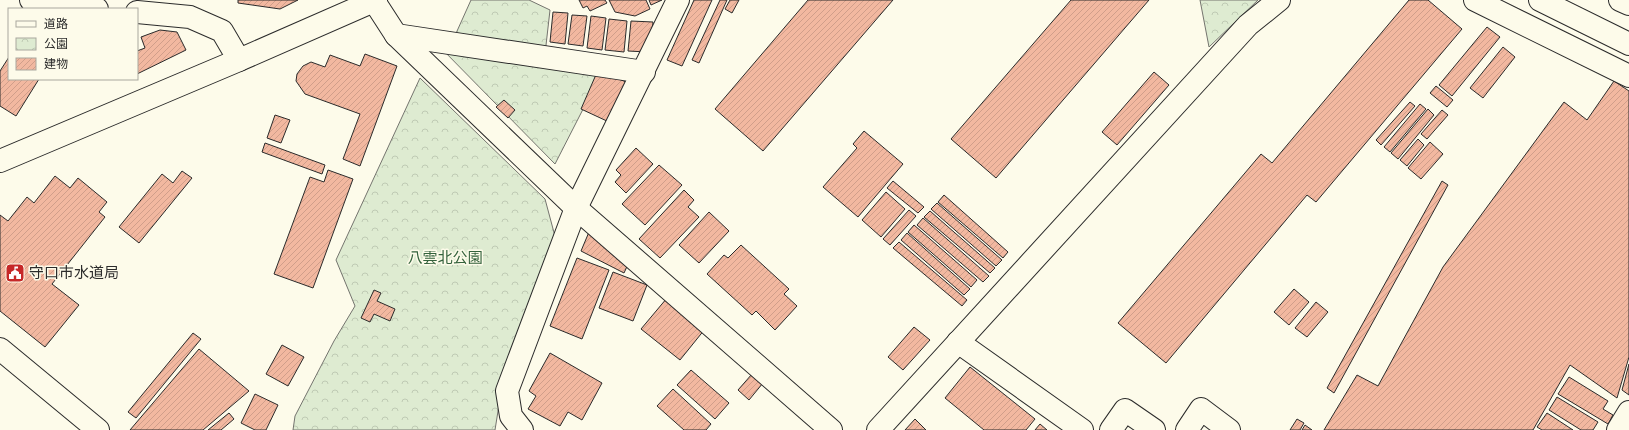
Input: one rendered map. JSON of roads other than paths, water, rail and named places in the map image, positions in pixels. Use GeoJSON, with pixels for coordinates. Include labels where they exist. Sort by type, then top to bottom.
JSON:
{"type":"FeatureCollection","features":[{"type":"Feature","properties":{"kind":"main road"},"geometry":{"type":"LineString","coordinates":[[0,161],[239,60],[375,0],[396,35],[576,208],[831,430]]}},
{"type":"Feature","properties":{"kind":"main road"},"geometry":{"type":"LineString","coordinates":[[522,430],[510,416],[507,391],[576,208],[678,0]]}},
{"type":"Feature","properties":{"kind":"main road"},"geometry":{"type":"LineString","coordinates":[[878,430],[1248,25],[1279,0]]}},
{"type":"Feature","properties":{"kind":"main road"},"geometry":{"type":"LineString","coordinates":[[1475,0],[1629,76]]}},
{"type":"Feature","properties":{"kind":"main road"},"geometry":{"type":"LineString","coordinates":[[1540,0],[1629,44]]}},
{"type":"Feature","properties":{"kind":"main road"},"geometry":{"type":"LineString","coordinates":[[1620,0],[1629,4]]}},
{"type":"Feature","properties":{"kind":"main road"},"geometry":{"type":"LineString","coordinates":[[34,1],[89,8]]}},
{"type":"Feature","properties":{"kind":"main road"},"geometry":{"type":"LineString","coordinates":[[138,12],[190,17],[222,32],[239,60]]}},
{"type":"Feature","properties":{"kind":"main road"},"geometry":{"type":"LineString","coordinates":[[396,35],[644,72]]}},
{"type":"Feature","properties":{"kind":"main road"},"geometry":{"type":"LineString","coordinates":[[958,342],[1082,430]]}},
{"type":"Feature","properties":{"kind":"main road"},"geometry":{"type":"LineString","coordinates":[[0,349],[98,430]]}},
{"type":"Feature","properties":{"kind":"main road"},"geometry":{"type":"LineString","coordinates":[[1187,430],[1201,409],[1229,430]]}},
{"type":"Feature","properties":{"kind":"main road"},"geometry":{"type":"LineString","coordinates":[[1111,430],[1125,410],[1154,430]]}},
{"type":"Feature","properties":{"kind":"main road"},"geometry":{"type":"LineString","coordinates":[[1618,430],[1629,412]]}},
{"type":"Feature","properties":{"kind":"place","name":"守口市水道局"},"geometry":{"type":"Point","coordinates":[15,273]}},
{"type":"Feature","properties":{"kind":"park label","name":"八雲北公園"},"geometry":{"type":"Point","coordinates":[445,258]}}]}
